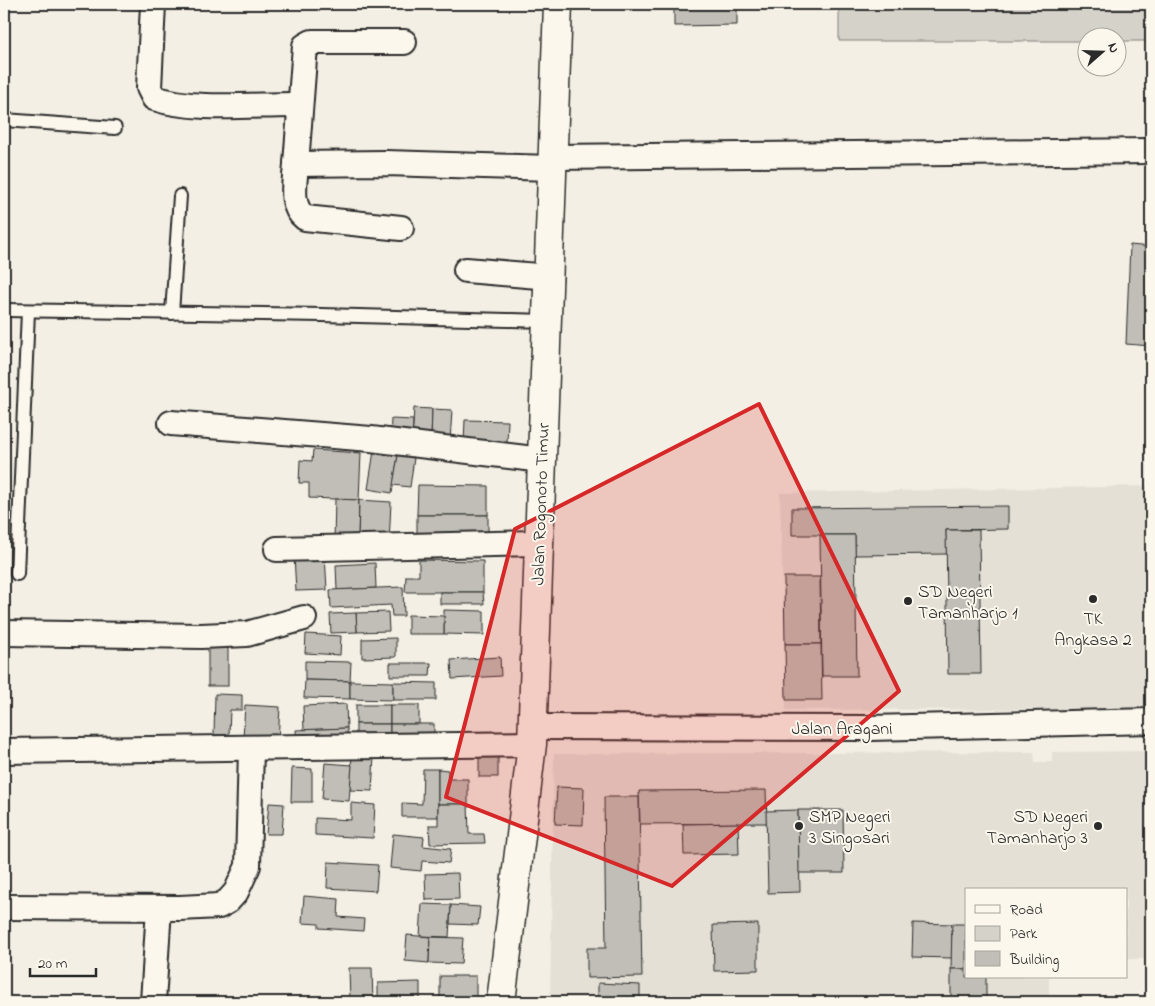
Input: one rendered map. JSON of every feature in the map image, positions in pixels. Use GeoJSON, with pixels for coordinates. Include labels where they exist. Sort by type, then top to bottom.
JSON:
{"type":"FeatureCollection","features":[{"type":"Feature","properties":{"kind":"main road","name":"Jalan Rogonoto Timur"},"geometry":{"type":"LineString","coordinates":[[501,1002],[532,736],[550,276],[558,4]]}},
{"type":"Feature","properties":{"kind":"street"},"geometry":{"type":"LineString","coordinates":[[153,4],[149,88],[154,98],[166,102],[235,106],[300,105]]}},
{"type":"Feature","properties":{"kind":"street"},"geometry":{"type":"LineString","coordinates":[[400,228],[305,218],[299,214],[294,198],[304,50],[308,44],[319,42],[404,42]]}},
{"type":"Feature","properties":{"kind":"street"},"geometry":{"type":"LineString","coordinates":[[296,164],[552,162],[1151,151]]}},
{"type":"Feature","properties":{"kind":"street"},"geometry":{"type":"LineString","coordinates":[[466,270],[550,276]]}},
{"type":"Feature","properties":{"kind":"street"},"geometry":{"type":"LineString","coordinates":[[171,423],[371,438],[542,460]]}},
{"type":"Feature","properties":{"kind":"street"},"geometry":{"type":"LineString","coordinates":[[277,549],[539,543]]}},
{"type":"Feature","properties":{"kind":"street"},"geometry":{"type":"LineString","coordinates":[[4,633],[191,636],[247,634],[304,618]]}},
{"type":"Feature","properties":{"kind":"street","name":"Jalan Aragani"},"geometry":{"type":"LineString","coordinates":[[4,751],[251,749],[532,736],[1151,721]]}},
{"type":"Feature","properties":{"kind":"street"},"geometry":{"type":"LineString","coordinates":[[4,906],[159,908],[219,906],[236,892],[248,866],[251,749]]}},
{"type":"Feature","properties":{"kind":"street"},"geometry":{"type":"LineString","coordinates":[[154,1002],[159,908]]}},
{"type":"Feature","properties":{"kind":"lane"},"geometry":{"type":"LineString","coordinates":[[4,120],[115,128]]}},
{"type":"Feature","properties":{"kind":"lane"},"geometry":{"type":"LineString","coordinates":[[172,312],[180,196]]}},
{"type":"Feature","properties":{"kind":"lane"},"geometry":{"type":"LineString","coordinates":[[4,310],[547,321]]}},
{"type":"Feature","properties":{"kind":"lane"},"geometry":{"type":"LineString","coordinates":[[18,574],[28,311]]}},
{"type":"Feature","properties":{"kind":"highlighted area"},"geometry":{"type":"Polygon","coordinates":[[[759,404],[899,691],[672,886],[446,797],[515,529],[759,404]]]}},
{"type":"Feature","properties":{"kind":"shaded area","name":"SD Negeri Tamanharjo 1"},"geometry":{"type":"Polygon","coordinates":[[[1151,486],[1151,709],[786,710],[780,493],[1151,486]]]}},
{"type":"Feature","properties":{"kind":"shaded area","name":"SMP Negeri 3 Singosari"},"geometry":{"type":"Polygon","coordinates":[[[1151,751],[1151,959],[1128,959],[1128,888],[965,888],[965,978],[1049,978],[1049,1002],[550,1002],[554,754],[1034,752],[1035,762],[1052,762],[1052,752],[1151,751]]]}},
{"type":"Feature","properties":{"kind":"green space"},"geometry":{"type":"Polygon","coordinates":[[[839,4],[1151,4],[1151,41],[1128,41],[1128,28],[1078,28],[1078,41],[839,41],[839,4]]]}},
{"type":"Feature","properties":{"kind":"building"},"geometry":{"type":"Polygon","coordinates":[[[674,4],[737,4],[737,25],[674,26],[674,4]]]}},
{"type":"Feature","properties":{"kind":"building"},"geometry":{"type":"Polygon","coordinates":[[[1130,245],[1151,247],[1151,346],[1126,344],[1130,245]]]}},
{"type":"Feature","properties":{"kind":"building"},"geometry":{"type":"Polygon","coordinates":[[[414,408],[432,409],[431,441],[412,440],[414,408]]]}},
{"type":"Feature","properties":{"kind":"building"},"geometry":{"type":"Polygon","coordinates":[[[432,409],[452,410],[450,442],[431,441],[432,409]]]}},
{"type":"Feature","properties":{"kind":"building"},"geometry":{"type":"Polygon","coordinates":[[[391,419],[413,420],[412,440],[390,439],[391,419]]]}},
{"type":"Feature","properties":{"kind":"building"},"geometry":{"type":"Polygon","coordinates":[[[465,420],[508,421],[507,443],[464,442],[465,420]]]}},
{"type":"Feature","properties":{"kind":"building"},"geometry":{"type":"Polygon","coordinates":[[[313,450],[361,453],[359,500],[309,498],[309,483],[299,483],[300,460],[312,461],[313,450]]]}},
{"type":"Feature","properties":{"kind":"building"},"geometry":{"type":"Polygon","coordinates":[[[374,451],[398,455],[392,493],[368,489],[374,451]]]}},
{"type":"Feature","properties":{"kind":"building"},"geometry":{"type":"Polygon","coordinates":[[[398,455],[414,458],[410,487],[393,485],[398,455]]]}},
{"type":"Feature","properties":{"kind":"building"},"geometry":{"type":"Polygon","coordinates":[[[418,485],[488,486],[488,515],[417,515],[418,485]]]}},
{"type":"Feature","properties":{"kind":"building"},"geometry":{"type":"Polygon","coordinates":[[[335,499],[359,500],[358,543],[334,541],[335,499]]]}},
{"type":"Feature","properties":{"kind":"building"},"geometry":{"type":"Polygon","coordinates":[[[359,500],[391,502],[389,544],[358,543],[359,500]]]}},
{"type":"Feature","properties":{"kind":"building"},"geometry":{"type":"Polygon","coordinates":[[[1008,506],[1008,529],[946,530],[947,554],[855,555],[855,535],[792,535],[792,508],[1008,506]]]}},
{"type":"Feature","properties":{"kind":"building"},"geometry":{"type":"Polygon","coordinates":[[[417,515],[488,515],[488,538],[417,538],[417,515]]]}},
{"type":"Feature","properties":{"kind":"building"},"geometry":{"type":"Polygon","coordinates":[[[946,530],[979,530],[981,674],[948,674],[946,530]]]}},
{"type":"Feature","properties":{"kind":"building"},"geometry":{"type":"Polygon","coordinates":[[[820,535],[855,535],[857,676],[822,676],[820,535]]]}},
{"type":"Feature","properties":{"kind":"building"},"geometry":{"type":"Polygon","coordinates":[[[325,555],[327,590],[296,591],[294,556],[325,555]]]}},
{"type":"Feature","properties":{"kind":"building"},"geometry":{"type":"Polygon","coordinates":[[[419,560],[483,561],[483,592],[405,592],[406,576],[419,576],[419,560]]]}},
{"type":"Feature","properties":{"kind":"building"},"geometry":{"type":"Polygon","coordinates":[[[375,563],[376,588],[337,590],[336,565],[375,563]]]}},
{"type":"Feature","properties":{"kind":"building"},"geometry":{"type":"Polygon","coordinates":[[[784,577],[820,577],[821,644],[785,644],[784,577]]]}},
{"type":"Feature","properties":{"kind":"building"},"geometry":{"type":"Polygon","coordinates":[[[403,587],[404,616],[392,616],[391,605],[331,608],[330,590],[403,587]]]}},
{"type":"Feature","properties":{"kind":"building"},"geometry":{"type":"Polygon","coordinates":[[[440,592],[483,592],[484,604],[440,604],[440,592]]]}},
{"type":"Feature","properties":{"kind":"building"},"geometry":{"type":"Polygon","coordinates":[[[444,610],[484,611],[484,635],[444,634],[444,610]]]}},
{"type":"Feature","properties":{"kind":"building"},"geometry":{"type":"Polygon","coordinates":[[[388,612],[389,631],[357,632],[356,613],[388,612]]]}},
{"type":"Feature","properties":{"kind":"building"},"geometry":{"type":"Polygon","coordinates":[[[356,613],[357,632],[331,633],[330,614],[356,613]]]}},
{"type":"Feature","properties":{"kind":"building"},"geometry":{"type":"Polygon","coordinates":[[[408,615],[444,616],[444,634],[408,634],[408,615]]]}},
{"type":"Feature","properties":{"kind":"building"},"geometry":{"type":"Polygon","coordinates":[[[306,634],[341,636],[340,655],[305,653],[306,634]]]}},
{"type":"Feature","properties":{"kind":"building"},"geometry":{"type":"Polygon","coordinates":[[[396,638],[396,657],[362,658],[362,639],[396,638]]]}},
{"type":"Feature","properties":{"kind":"building"},"geometry":{"type":"Polygon","coordinates":[[[785,644],[821,644],[822,700],[786,700],[785,644]]]}},
{"type":"Feature","properties":{"kind":"building"},"geometry":{"type":"Polygon","coordinates":[[[208,647],[228,647],[228,686],[208,686],[208,647]]]}},
{"type":"Feature","properties":{"kind":"building"},"geometry":{"type":"Polygon","coordinates":[[[500,657],[501,676],[452,679],[451,660],[500,657]]]}},
{"type":"Feature","properties":{"kind":"building"},"geometry":{"type":"Polygon","coordinates":[[[305,661],[351,662],[350,681],[305,680],[305,661]]]}},
{"type":"Feature","properties":{"kind":"building"},"geometry":{"type":"Polygon","coordinates":[[[390,663],[431,663],[430,676],[390,676],[390,663]]]}},
{"type":"Feature","properties":{"kind":"building"},"geometry":{"type":"Polygon","coordinates":[[[305,680],[350,681],[350,699],[304,698],[305,680]]]}},
{"type":"Feature","properties":{"kind":"building"},"geometry":{"type":"Polygon","coordinates":[[[350,681],[393,682],[393,700],[350,699],[350,681]]]}},
{"type":"Feature","properties":{"kind":"building"},"geometry":{"type":"Polygon","coordinates":[[[393,682],[436,683],[436,700],[393,700],[393,682]]]}},
{"type":"Feature","properties":{"kind":"building"},"geometry":{"type":"Polygon","coordinates":[[[215,694],[242,695],[242,710],[230,710],[229,735],[214,735],[215,694]]]}},
{"type":"Feature","properties":{"kind":"building"},"geometry":{"type":"Polygon","coordinates":[[[346,704],[347,728],[304,730],[303,706],[346,704]]]}},
{"type":"Feature","properties":{"kind":"building"},"geometry":{"type":"Polygon","coordinates":[[[245,705],[280,707],[278,741],[243,738],[245,705]]]}},
{"type":"Feature","properties":{"kind":"building"},"geometry":{"type":"Polygon","coordinates":[[[356,705],[390,705],[390,724],[356,724],[356,705]]]}},
{"type":"Feature","properties":{"kind":"building"},"geometry":{"type":"Polygon","coordinates":[[[390,705],[419,705],[419,724],[390,724],[390,705]]]}},
{"type":"Feature","properties":{"kind":"building"},"geometry":{"type":"Polygon","coordinates":[[[356,724],[390,724],[390,742],[356,742],[356,724]]]}},
{"type":"Feature","properties":{"kind":"building"},"geometry":{"type":"Polygon","coordinates":[[[390,724],[434,724],[434,742],[390,742],[390,724]]]}},
{"type":"Feature","properties":{"kind":"building"},"geometry":{"type":"Polygon","coordinates":[[[347,728],[348,742],[297,744],[296,730],[347,728]]]}},
{"type":"Feature","properties":{"kind":"building"},"geometry":{"type":"Polygon","coordinates":[[[352,754],[374,756],[372,791],[350,790],[352,754]]]}},
{"type":"Feature","properties":{"kind":"building"},"geometry":{"type":"Polygon","coordinates":[[[479,755],[498,755],[498,777],[479,777],[479,755]]]}},
{"type":"Feature","properties":{"kind":"building"},"geometry":{"type":"Polygon","coordinates":[[[325,763],[352,765],[349,801],[322,799],[325,763]]]}},
{"type":"Feature","properties":{"kind":"building"},"geometry":{"type":"Polygon","coordinates":[[[292,768],[312,769],[312,802],[291,802],[292,768]]]}},
{"type":"Feature","properties":{"kind":"building"},"geometry":{"type":"Polygon","coordinates":[[[423,769],[438,769],[438,817],[402,817],[402,803],[422,804],[423,769]]]}},
{"type":"Feature","properties":{"kind":"building"},"geometry":{"type":"Polygon","coordinates":[[[438,769],[448,770],[448,779],[468,779],[468,804],[438,804],[438,769]]]}},
{"type":"Feature","properties":{"kind":"building"},"geometry":{"type":"Polygon","coordinates":[[[557,787],[584,788],[583,825],[555,824],[557,787]]]}},
{"type":"Feature","properties":{"kind":"building"},"geometry":{"type":"Polygon","coordinates":[[[766,790],[767,823],[640,824],[639,791],[766,790]]]}},
{"type":"Feature","properties":{"kind":"building"},"geometry":{"type":"Polygon","coordinates":[[[604,797],[639,797],[642,977],[587,978],[587,948],[606,948],[604,797]]]}},
{"type":"Feature","properties":{"kind":"building"},"geometry":{"type":"Polygon","coordinates":[[[269,803],[284,804],[282,834],[266,834],[269,803]]]}},
{"type":"Feature","properties":{"kind":"building"},"geometry":{"type":"Polygon","coordinates":[[[351,803],[375,805],[373,838],[315,835],[315,818],[351,820],[351,803]]]}},
{"type":"Feature","properties":{"kind":"building"},"geometry":{"type":"Polygon","coordinates":[[[438,804],[468,804],[469,834],[484,834],[485,843],[430,844],[429,825],[438,825],[438,804]]]}},
{"type":"Feature","properties":{"kind":"building"},"geometry":{"type":"Polygon","coordinates":[[[798,810],[800,892],[768,893],[766,811],[798,810]]]}},
{"type":"Feature","properties":{"kind":"building"},"geometry":{"type":"Polygon","coordinates":[[[798,810],[843,810],[844,873],[799,873],[798,810]]]}},
{"type":"Feature","properties":{"kind":"building"},"geometry":{"type":"Polygon","coordinates":[[[738,823],[739,854],[684,855],[683,824],[738,823]]]}},
{"type":"Feature","properties":{"kind":"building"},"geometry":{"type":"Polygon","coordinates":[[[393,834],[424,837],[423,846],[451,849],[449,863],[422,861],[421,871],[390,868],[393,834]]]}},
{"type":"Feature","properties":{"kind":"building"},"geometry":{"type":"Polygon","coordinates":[[[328,862],[378,865],[376,891],[327,888],[328,862]]]}},
{"type":"Feature","properties":{"kind":"building"},"geometry":{"type":"Polygon","coordinates":[[[458,873],[459,899],[426,900],[425,874],[458,873]]]}},
{"type":"Feature","properties":{"kind":"building"},"geometry":{"type":"Polygon","coordinates":[[[304,896],[339,899],[338,917],[364,919],[363,931],[319,928],[319,924],[302,923],[304,896]]]}},
{"type":"Feature","properties":{"kind":"building"},"geometry":{"type":"Polygon","coordinates":[[[422,904],[451,905],[449,937],[420,936],[422,904]]]}},
{"type":"Feature","properties":{"kind":"building"},"geometry":{"type":"Polygon","coordinates":[[[451,905],[480,907],[478,925],[450,924],[451,905]]]}},
{"type":"Feature","properties":{"kind":"building"},"geometry":{"type":"Polygon","coordinates":[[[913,923],[952,924],[952,958],[912,957],[913,923]]]}},
{"type":"Feature","properties":{"kind":"building"},"geometry":{"type":"Polygon","coordinates":[[[758,924],[758,970],[714,971],[713,925],[758,924]]]}},
{"type":"Feature","properties":{"kind":"building"},"geometry":{"type":"Polygon","coordinates":[[[952,924],[965,924],[965,969],[951,969],[952,924]]]}},
{"type":"Feature","properties":{"kind":"building"},"geometry":{"type":"Polygon","coordinates":[[[407,935],[430,937],[429,963],[405,961],[407,935]]]}},
{"type":"Feature","properties":{"kind":"building"},"geometry":{"type":"Polygon","coordinates":[[[430,937],[463,938],[461,964],[429,963],[430,937]]]}},
{"type":"Feature","properties":{"kind":"building"},"geometry":{"type":"Polygon","coordinates":[[[349,968],[372,968],[373,1002],[350,1002],[349,968]]]}},
{"type":"Feature","properties":{"kind":"building"},"geometry":{"type":"Polygon","coordinates":[[[951,969],[965,969],[965,978],[986,978],[986,1002],[951,1002],[951,969]]]}},
{"type":"Feature","properties":{"kind":"building"},"geometry":{"type":"Polygon","coordinates":[[[440,976],[476,976],[476,998],[440,998],[440,976]]]}},
{"type":"Feature","properties":{"kind":"building"},"geometry":{"type":"Polygon","coordinates":[[[420,982],[420,1002],[378,1002],[378,983],[420,982]]]}},
{"type":"Feature","properties":{"kind":"building"},"geometry":{"type":"Polygon","coordinates":[[[598,983],[640,985],[640,1002],[598,1002],[598,983]]]}},
{"type":"Feature","properties":{"kind":"building"},"geometry":{"type":"Polygon","coordinates":[[[434,998],[476,998],[476,1002],[434,1002],[434,998]]]}},
{"type":"Feature","properties":{"kind":"place","name":"TK Angkasa 2"},"geometry":{"type":"Point","coordinates":[1093,599]}},
{"type":"Feature","properties":{"kind":"place","name":"SD Negeri Tamanharjo 1"},"geometry":{"type":"Point","coordinates":[908,601]}},
{"type":"Feature","properties":{"kind":"place","name":"SMP Negeri 3 Singosari"},"geometry":{"type":"Point","coordinates":[799,826]}},
{"type":"Feature","properties":{"kind":"place","name":"SD Negeri Tamanharjo 3"},"geometry":{"type":"Point","coordinates":[1098,826]}}]}
